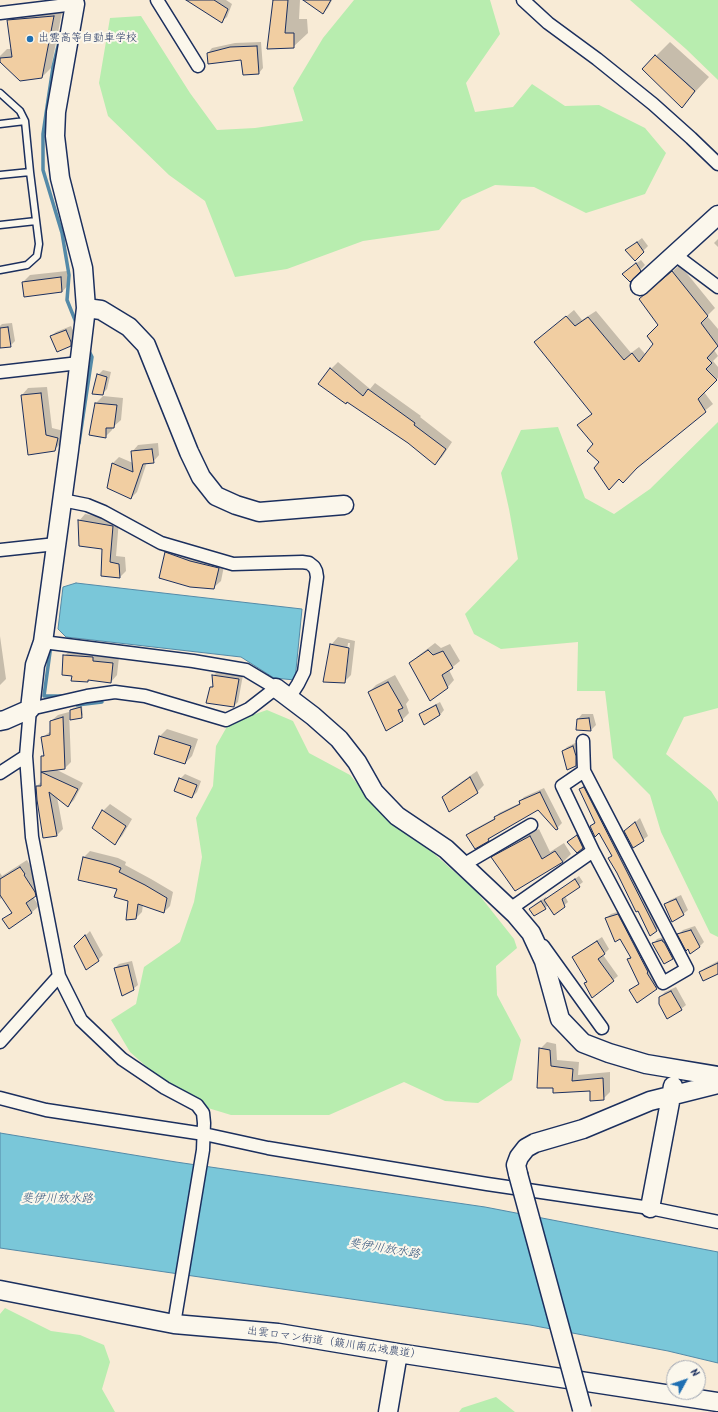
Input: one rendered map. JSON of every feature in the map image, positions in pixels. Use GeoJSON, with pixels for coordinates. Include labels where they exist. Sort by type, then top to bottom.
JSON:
{"type":"FeatureCollection","features":[{"type":"Feature","properties":{"kind":"street"},"geometry":{"type":"LineString","coordinates":[[158,0],[198,66]]}},
{"type":"Feature","properties":{"kind":"street"},"geometry":{"type":"LineString","coordinates":[[523,0],[548,23],[598,59],[653,104],[718,164]]}},
{"type":"Feature","properties":{"kind":"street"},"geometry":{"type":"LineString","coordinates":[[0,13],[76,2],[56,112],[55,136],[60,178],[83,268],[86,308],[43,642],[35,665],[30,709],[26,756],[32,837],[59,976],[81,1020],[117,1054],[165,1088],[197,1105],[203,1113],[203,1150],[174,1324]]}},
{"type":"Feature","properties":{"kind":"street"},"geometry":{"type":"LineString","coordinates":[[640,286],[718,214]]}},
{"type":"Feature","properties":{"kind":"street"},"geometry":{"type":"LineString","coordinates":[[674,254],[718,287]]}},
{"type":"Feature","properties":{"kind":"street"},"geometry":{"type":"LineString","coordinates":[[86,308],[100,310],[129,327],[146,345],[189,452],[201,477],[216,496],[236,506],[259,512],[344,505]]}},
{"type":"Feature","properties":{"kind":"street"},"geometry":{"type":"LineString","coordinates":[[0,372],[79,363]]}},
{"type":"Feature","properties":{"kind":"street"},"geometry":{"type":"LineString","coordinates":[[0,721],[30,709],[87,696],[115,692],[145,696],[226,720],[298,684],[304,672],[317,577],[314,567],[310,563],[233,564],[161,543],[104,512],[62,500]]}},
{"type":"Feature","properties":{"kind":"street"},"geometry":{"type":"LineString","coordinates":[[0,550],[56,544]]}},
{"type":"Feature","properties":{"kind":"street"},"geometry":{"type":"LineString","coordinates":[[43,642],[193,661],[246,670],[282,693],[313,716],[339,739],[357,762],[374,792],[397,816],[446,849],[510,909],[542,944],[602,1028]]}},
{"type":"Feature","properties":{"kind":"street"},"geometry":{"type":"LineString","coordinates":[[583,741],[584,771],[686,970],[663,983],[593,852],[562,786],[584,771]]}},
{"type":"Feature","properties":{"kind":"street"},"geometry":{"type":"LineString","coordinates":[[0,773],[26,756]]}},
{"type":"Feature","properties":{"kind":"street"},"geometry":{"type":"LineString","coordinates":[[462,865],[531,825]]}},
{"type":"Feature","properties":{"kind":"street"},"geometry":{"type":"LineString","coordinates":[[510,909],[593,852]]}},
{"type":"Feature","properties":{"kind":"street"},"geometry":{"type":"LineString","coordinates":[[531,933],[544,962],[560,1019],[583,1043],[609,1053],[646,1064],[718,1076]]}},
{"type":"Feature","properties":{"kind":"street"},"geometry":{"type":"LineString","coordinates":[[0,1042],[59,976]]}},
{"type":"Feature","properties":{"kind":"street"},"geometry":{"type":"LineString","coordinates":[[650,1208],[675,1069]]}},
{"type":"Feature","properties":{"kind":"street"},"geometry":{"type":"LineString","coordinates":[[583,1410],[518,1174],[516,1165],[519,1156],[526,1148],[535,1143],[583,1129],[650,1101],[718,1084]]}},
{"type":"Feature","properties":{"kind":"street"},"geometry":{"type":"LineString","coordinates":[[0,1098],[46,1110],[204,1134],[268,1148],[487,1184],[650,1208],[718,1222]]}},
{"type":"Feature","properties":{"kind":"street","name":"出雲ロマン街道（簸川南広域農道）"},"geometry":{"type":"LineString","coordinates":[[0,1290],[174,1324],[278,1333],[718,1402]]}},
{"type":"Feature","properties":{"kind":"street"},"geometry":{"type":"LineString","coordinates":[[388,1412],[398,1353]]}},
{"type":"Feature","properties":{"kind":"lane"},"geometry":{"type":"LineString","coordinates":[[0,93],[20,111],[25,121],[39,244],[36,256],[27,265],[0,270]]}},
{"type":"Feature","properties":{"kind":"lane"},"geometry":{"type":"LineString","coordinates":[[0,124],[25,121]]}},
{"type":"Feature","properties":{"kind":"lane"},"geometry":{"type":"LineString","coordinates":[[0,175],[30,172]]}},
{"type":"Feature","properties":{"kind":"lane"},"geometry":{"type":"LineString","coordinates":[[0,225],[36,221]]}},
{"type":"Feature","properties":{"kind":"green space"},"geometry":{"type":"Polygon","coordinates":[[[354,0],[490,0],[500,34],[466,83],[475,112],[513,107],[532,84],[565,106],[599,105],[645,128],[666,153],[645,194],[586,213],[534,187],[495,185],[462,200],[439,230],[363,241],[287,269],[235,277],[205,201],[169,175],[108,116],[99,83],[110,18],[141,16],[190,93],[217,130],[255,128],[303,121],[293,88],[323,38],[354,0]]]}},
{"type":"Feature","properties":{"kind":"green space"},"geometry":{"type":"Polygon","coordinates":[[[630,0],[718,0],[718,80],[686,49],[630,0]]]}},
{"type":"Feature","properties":{"kind":"green space"},"geometry":{"type":"Polygon","coordinates":[[[718,422],[718,708],[684,717],[666,754],[711,791],[718,802],[718,937],[710,933],[661,832],[650,795],[613,758],[605,691],[577,691],[578,642],[501,649],[474,634],[465,614],[518,559],[501,473],[521,430],[558,427],[585,498],[614,514],[650,489],[718,422]]]}},
{"type":"Feature","properties":{"kind":"green space"},"geometry":{"type":"Polygon","coordinates":[[[267,710],[293,721],[309,753],[350,775],[391,824],[432,852],[476,891],[514,939],[517,948],[496,966],[497,995],[521,1040],[512,1080],[478,1103],[445,1101],[404,1082],[329,1115],[231,1115],[185,1101],[130,1052],[111,1020],[136,1004],[144,967],[180,942],[194,902],[202,857],[196,818],[213,786],[216,746],[229,723],[267,710]]]}},
{"type":"Feature","properties":{"kind":"green space"},"geometry":{"type":"Polygon","coordinates":[[[5,1308],[51,1331],[80,1335],[104,1345],[110,1362],[102,1389],[115,1412],[0,1412],[0,1314],[5,1308]]]}},
{"type":"Feature","properties":{"kind":"green space"},"geometry":{"type":"Polygon","coordinates":[[[496,1397],[515,1412],[459,1412],[462,1408],[496,1397]]]}},
{"type":"Feature","properties":{"kind":"water"},"geometry":{"type":"Polygon","coordinates":[[[76,583],[302,609],[295,680],[274,678],[241,657],[66,637],[58,629],[63,587],[76,583]]]}},
{"type":"Feature","properties":{"kind":"water","name":"斐伊川放水路"},"geometry":{"type":"Polygon","coordinates":[[[0,1133],[176,1162],[485,1207],[718,1252],[718,1363],[668,1351],[530,1325],[0,1248],[0,1133]]]}},
{"type":"Feature","properties":{"kind":"building"},"geometry":{"type":"Polygon","coordinates":[[[186,0],[214,0],[228,9],[222,23],[186,0]]]}},
{"type":"Feature","properties":{"kind":"building"},"geometry":{"type":"Polygon","coordinates":[[[273,0],[288,0],[285,33],[294,33],[294,48],[267,49],[273,0]]]}},
{"type":"Feature","properties":{"kind":"building"},"geometry":{"type":"Polygon","coordinates":[[[303,0],[331,0],[323,14],[303,0]]]}},
{"type":"Feature","properties":{"kind":"building","name":"出雲高等自動車学校"},"geometry":{"type":"Polygon","coordinates":[[[54,16],[42,78],[20,81],[0,62],[0,58],[12,57],[7,20],[54,16]]]}},
{"type":"Feature","properties":{"kind":"building"},"geometry":{"type":"Polygon","coordinates":[[[257,46],[259,74],[243,75],[241,60],[208,64],[207,53],[230,47],[257,46]]]}},
{"type":"Feature","properties":{"kind":"building"},"geometry":{"type":"Polygon","coordinates":[[[655,55],[695,91],[682,108],[642,69],[655,55]]]}},
{"type":"Feature","properties":{"kind":"building"},"geometry":{"type":"Polygon","coordinates":[[[637,242],[644,252],[635,261],[625,250],[637,242]]]}},
{"type":"Feature","properties":{"kind":"building"},"geometry":{"type":"Polygon","coordinates":[[[636,263],[641,271],[630,282],[622,274],[636,263]]]}},
{"type":"Feature","properties":{"kind":"building"},"geometry":{"type":"Polygon","coordinates":[[[672,271],[708,316],[701,323],[718,346],[707,358],[712,363],[706,369],[717,380],[698,399],[706,412],[637,468],[623,483],[619,479],[609,490],[594,468],[599,462],[587,451],[593,444],[577,425],[592,414],[534,342],[566,316],[575,326],[588,317],[624,360],[632,353],[639,362],[653,344],[647,336],[658,325],[639,299],[672,271]]]}},
{"type":"Feature","properties":{"kind":"building"},"geometry":{"type":"Polygon","coordinates":[[[61,277],[62,292],[24,297],[22,282],[61,277]]]}},
{"type":"Feature","properties":{"kind":"building"},"geometry":{"type":"Polygon","coordinates":[[[8,327],[11,347],[0,348],[0,328],[8,327]]]}},
{"type":"Feature","properties":{"kind":"building"},"geometry":{"type":"Polygon","coordinates":[[[66,330],[71,346],[57,352],[50,336],[66,330]]]}},
{"type":"Feature","properties":{"kind":"building"},"geometry":{"type":"Polygon","coordinates":[[[330,368],[363,396],[368,389],[415,423],[414,425],[446,449],[435,465],[408,443],[347,402],[346,404],[318,384],[330,368]]]}},
{"type":"Feature","properties":{"kind":"building"},"geometry":{"type":"Polygon","coordinates":[[[97,374],[107,377],[103,395],[92,394],[97,374]]]}},
{"type":"Feature","properties":{"kind":"building"},"geometry":{"type":"Polygon","coordinates":[[[41,393],[46,435],[58,438],[55,451],[28,455],[21,395],[41,393]]]}},
{"type":"Feature","properties":{"kind":"building"},"geometry":{"type":"Polygon","coordinates":[[[95,403],[117,405],[114,428],[106,428],[106,438],[89,435],[95,403]]]}},
{"type":"Feature","properties":{"kind":"building"},"geometry":{"type":"Polygon","coordinates":[[[152,449],[154,463],[143,464],[131,499],[107,488],[112,463],[133,472],[131,451],[152,449]]]}},
{"type":"Feature","properties":{"kind":"building"},"geometry":{"type":"Polygon","coordinates":[[[78,520],[113,526],[110,562],[119,564],[120,578],[101,576],[102,549],[79,546],[78,520]]]}},
{"type":"Feature","properties":{"kind":"building"},"geometry":{"type":"Polygon","coordinates":[[[165,552],[190,561],[219,568],[214,589],[190,587],[159,578],[165,552]]]}},
{"type":"Feature","properties":{"kind":"building"},"geometry":{"type":"Polygon","coordinates":[[[330,644],[349,648],[345,683],[323,682],[330,644]]]}},
{"type":"Feature","properties":{"kind":"building"},"geometry":{"type":"Polygon","coordinates":[[[428,650],[433,655],[443,651],[453,668],[442,675],[448,688],[430,701],[409,663],[428,650]]]}},
{"type":"Feature","properties":{"kind":"building"},"geometry":{"type":"Polygon","coordinates":[[[63,655],[93,657],[93,661],[113,663],[111,683],[88,680],[88,682],[71,681],[72,676],[62,675],[63,655]]]}},
{"type":"Feature","properties":{"kind":"building"},"geometry":{"type":"Polygon","coordinates":[[[212,675],[239,679],[234,707],[206,703],[210,687],[213,687],[212,675]]]}},
{"type":"Feature","properties":{"kind":"building"},"geometry":{"type":"Polygon","coordinates":[[[388,682],[403,708],[398,710],[403,721],[386,731],[368,692],[388,682]]]}},
{"type":"Feature","properties":{"kind":"building"},"geometry":{"type":"Polygon","coordinates":[[[436,705],[440,715],[424,725],[419,714],[436,705]]]}},
{"type":"Feature","properties":{"kind":"building"},"geometry":{"type":"Polygon","coordinates":[[[81,707],[82,718],[70,720],[70,710],[81,707]]]}},
{"type":"Feature","properties":{"kind":"building"},"geometry":{"type":"Polygon","coordinates":[[[63,717],[65,769],[41,772],[41,756],[44,756],[41,737],[50,735],[50,721],[63,717]]]}},
{"type":"Feature","properties":{"kind":"building"},"geometry":{"type":"Polygon","coordinates":[[[589,718],[591,731],[576,730],[577,719],[589,718]]]}},
{"type":"Feature","properties":{"kind":"building"},"geometry":{"type":"Polygon","coordinates":[[[159,736],[191,746],[185,764],[154,754],[159,736]]]}},
{"type":"Feature","properties":{"kind":"building"},"geometry":{"type":"Polygon","coordinates":[[[573,746],[576,756],[576,766],[567,770],[562,751],[573,746]]]}},
{"type":"Feature","properties":{"kind":"building"},"geometry":{"type":"Polygon","coordinates":[[[41,772],[78,789],[68,807],[49,792],[57,836],[43,838],[36,786],[41,786],[41,772]]]}},
{"type":"Feature","properties":{"kind":"building"},"geometry":{"type":"Polygon","coordinates":[[[470,777],[478,793],[449,812],[442,797],[470,777]]]}},
{"type":"Feature","properties":{"kind":"building"},"geometry":{"type":"Polygon","coordinates":[[[179,778],[197,785],[192,798],[174,791],[179,778]]]}},
{"type":"Feature","properties":{"kind":"building"},"geometry":{"type":"Polygon","coordinates":[[[584,787],[657,931],[650,936],[638,911],[636,912],[608,858],[612,856],[599,833],[595,837],[590,826],[595,823],[579,789],[584,787]]]}},
{"type":"Feature","properties":{"kind":"building"},"geometry":{"type":"Polygon","coordinates":[[[540,792],[558,829],[556,830],[538,810],[488,839],[489,841],[475,849],[466,835],[495,819],[494,817],[520,804],[519,801],[540,792]]]}},
{"type":"Feature","properties":{"kind":"building"},"geometry":{"type":"Polygon","coordinates":[[[102,810],[126,826],[115,845],[92,828],[102,810]]]}},
{"type":"Feature","properties":{"kind":"building"},"geometry":{"type":"Polygon","coordinates":[[[635,822],[644,841],[633,848],[624,831],[635,822]]]}},
{"type":"Feature","properties":{"kind":"building"},"geometry":{"type":"Polygon","coordinates":[[[577,835],[583,848],[577,853],[567,842],[577,835]]]}},
{"type":"Feature","properties":{"kind":"building"},"geometry":{"type":"Polygon","coordinates":[[[530,836],[542,859],[555,851],[563,862],[515,891],[491,857],[530,836]]]}},
{"type":"Feature","properties":{"kind":"building"},"geometry":{"type":"Polygon","coordinates":[[[83,857],[121,868],[119,872],[167,898],[164,913],[138,904],[136,919],[126,920],[128,901],[114,897],[117,889],[78,880],[83,857]]]}},
{"type":"Feature","properties":{"kind":"building"},"geometry":{"type":"Polygon","coordinates":[[[20,867],[36,896],[26,903],[32,913],[9,929],[2,919],[12,913],[0,895],[0,879],[20,867]]]}},
{"type":"Feature","properties":{"kind":"building"},"geometry":{"type":"Polygon","coordinates":[[[575,879],[580,887],[562,899],[565,907],[554,915],[544,900],[575,879]]]}},
{"type":"Feature","properties":{"kind":"building"},"geometry":{"type":"Polygon","coordinates":[[[676,899],[684,915],[672,922],[664,904],[676,899]]]}},
{"type":"Feature","properties":{"kind":"building"},"geometry":{"type":"Polygon","coordinates":[[[541,901],[546,909],[534,916],[529,909],[541,901]]]}},
{"type":"Feature","properties":{"kind":"building"},"geometry":{"type":"Polygon","coordinates":[[[618,914],[648,972],[647,973],[657,989],[637,1003],[629,990],[639,984],[627,959],[631,958],[620,939],[615,942],[605,918],[618,914]]]}},
{"type":"Feature","properties":{"kind":"building"},"geometry":{"type":"Polygon","coordinates":[[[691,930],[700,947],[690,954],[688,949],[686,951],[677,934],[691,930]]]}},
{"type":"Feature","properties":{"kind":"building"},"geometry":{"type":"Polygon","coordinates":[[[85,935],[99,961],[86,970],[74,946],[85,935]]]}},
{"type":"Feature","properties":{"kind":"building"},"geometry":{"type":"Polygon","coordinates":[[[662,940],[673,959],[664,964],[652,943],[662,940]]]}},
{"type":"Feature","properties":{"kind":"building"},"geometry":{"type":"Polygon","coordinates":[[[597,941],[605,954],[598,959],[614,981],[592,998],[584,983],[587,982],[572,957],[597,941]]]}},
{"type":"Feature","properties":{"kind":"building"},"geometry":{"type":"Polygon","coordinates":[[[718,963],[718,974],[703,981],[699,972],[718,963]]]}},
{"type":"Feature","properties":{"kind":"building"},"geometry":{"type":"Polygon","coordinates":[[[128,965],[134,990],[122,996],[114,968],[128,965]]]}},
{"type":"Feature","properties":{"kind":"building"},"geometry":{"type":"Polygon","coordinates":[[[671,991],[682,1010],[667,1019],[659,1004],[659,997],[671,991]]]}},
{"type":"Feature","properties":{"kind":"building"},"geometry":{"type":"Polygon","coordinates":[[[539,1048],[550,1050],[551,1066],[573,1069],[572,1081],[603,1078],[604,1100],[590,1101],[590,1091],[553,1093],[553,1088],[537,1088],[539,1048]]]}},
{"type":"Feature","properties":{"kind":"waterway"},"geometry":{"type":"LineString","coordinates":[[61,34],[53,67],[43,134],[43,170],[62,233],[69,275],[67,300],[77,325]]}},
{"type":"Feature","properties":{"kind":"waterway"},"geometry":{"type":"LineString","coordinates":[[79,443],[92,357],[88,349]]}},
{"type":"Feature","properties":{"kind":"waterway"},"geometry":{"type":"LineString","coordinates":[[51,645],[44,696],[64,696]]}},
{"type":"Feature","properties":{"kind":"waterway"},"geometry":{"type":"LineString","coordinates":[[73,702],[77,705],[102,702]]}},
{"type":"Feature","properties":{"kind":"place","name":"出雲高等自動車学校"},"geometry":{"type":"Point","coordinates":[30,39]}}]}
